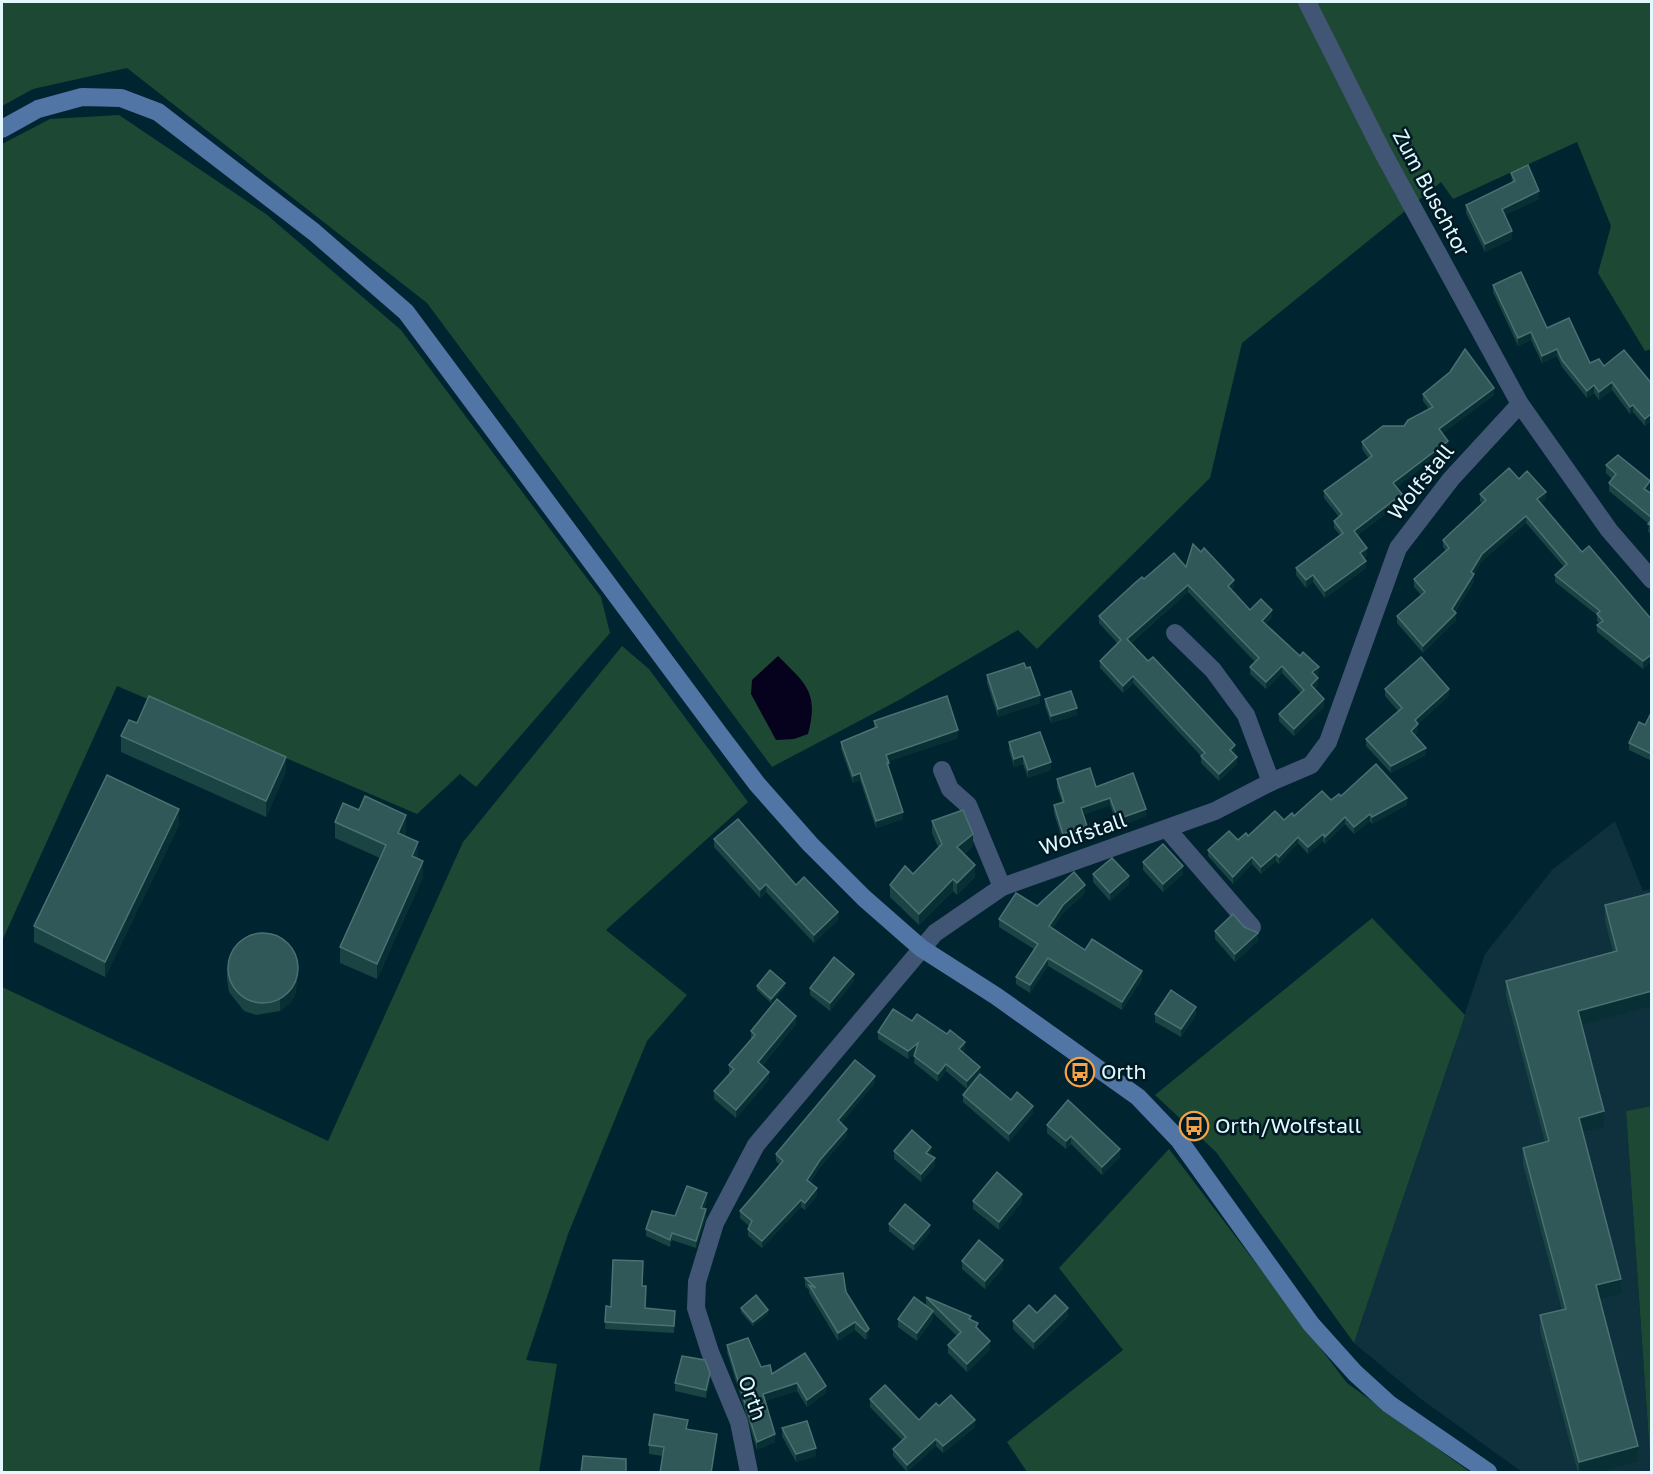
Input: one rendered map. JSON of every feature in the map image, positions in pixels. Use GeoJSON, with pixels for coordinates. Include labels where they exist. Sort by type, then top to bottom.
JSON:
{"type":"FeatureCollection","features":[{"type":"Feature","properties":{"kind":"main road"},"geometry":{"type":"LineString","coordinates":[[2,129],[38,109],[82,98],[121,98],[158,112],[314,232],[406,312],[757,784],[864,898],[921,948],[996,996],[1138,1097],[1179,1140],[1311,1324],[1355,1373],[1389,1404],[1488,1473]]}},
{"type":"Feature","properties":{"kind":"street","name":"Zum Buschtor"},"geometry":{"type":"LineString","coordinates":[[1307,2],[1382,151],[1520,404]]}},
{"type":"Feature","properties":{"kind":"street"},"geometry":{"type":"LineString","coordinates":[[1520,404],[1609,530],[1652,580]]}},
{"type":"Feature","properties":{"kind":"street","name":"Wolfstall"},"geometry":{"type":"LineString","coordinates":[[921,948],[935,933],[1002,887],[1215,811],[1271,782],[1311,765],[1328,742],[1398,548],[1451,479],[1520,404]]}},
{"type":"Feature","properties":{"kind":"street"},"geometry":{"type":"LineString","coordinates":[[1175,633],[1213,670],[1246,715],[1271,782]]}},
{"type":"Feature","properties":{"kind":"street"},"geometry":{"type":"LineString","coordinates":[[942,770],[950,789],[968,805],[1002,887]]}},
{"type":"Feature","properties":{"kind":"street"},"geometry":{"type":"LineString","coordinates":[[1167,829],[1252,927]]}},
{"type":"Feature","properties":{"kind":"street","name":"Orth"},"geometry":{"type":"LineString","coordinates":[[749,1473],[739,1422],[710,1352],[696,1308],[697,1282],[715,1223],[756,1145],[921,948]]}},
{"type":"Feature","properties":{"kind":"shaded area"},"geometry":{"type":"Polygon","coordinates":[[[778,656],[803,682],[811,698],[811,720],[808,734],[794,739],[776,740],[751,694],[752,680],[778,656]]]}},
{"type":"Feature","properties":{"kind":"shaded area"},"geometry":{"type":"Polygon","coordinates":[[[1615,821],[1643,891],[1651,889],[1651,1106],[1626,1111],[1651,1472],[1522,1472],[1421,1399],[1354,1343],[1485,954],[1552,870],[1615,821]]]}},
{"type":"Feature","properties":{"kind":"green space"},"geometry":{"type":"Polygon","coordinates":[[[2,2],[1651,2],[1651,349],[1645,351],[1598,273],[1611,226],[1577,142],[1453,199],[1441,182],[1242,343],[1210,478],[1037,649],[1018,630],[899,700],[772,767],[427,303],[127,68],[33,89],[2,106],[2,2]]]}},
{"type":"Feature","properties":{"kind":"green space"},"geometry":{"type":"Polygon","coordinates":[[[119,115],[266,214],[401,330],[601,597],[610,633],[476,787],[460,774],[417,814],[117,686],[2,941],[2,144],[50,119],[119,115]]]}},
{"type":"Feature","properties":{"kind":"green space"},"geometry":{"type":"Polygon","coordinates":[[[622,646],[649,669],[748,802],[606,930],[687,995],[647,1041],[568,1234],[526,1360],[557,1364],[539,1472],[2,1472],[2,987],[328,1141],[463,842],[622,646]]]}},
{"type":"Feature","properties":{"kind":"green space"},"geometry":{"type":"Polygon","coordinates":[[[1372,918],[1465,1015],[1354,1343],[1216,1152],[1155,1095],[1372,918]]]}},
{"type":"Feature","properties":{"kind":"green space"},"geometry":{"type":"Polygon","coordinates":[[[1652,1106],[1651,1471],[1626,1111],[1652,1106]]]}},
{"type":"Feature","properties":{"kind":"green space"},"geometry":{"type":"Polygon","coordinates":[[[1169,1149],[1347,1383],[1470,1472],[1027,1472],[1007,1442],[1123,1350],[1059,1268],[1169,1149]]]}},
{"type":"Feature","properties":{"kind":"building"},"geometry":{"type":"Polygon","coordinates":[[[1528,165],[1539,191],[1502,209],[1512,231],[1485,244],[1466,205],[1515,181],[1511,173],[1528,165]]]}},
{"type":"Feature","properties":{"kind":"building"},"geometry":{"type":"Polygon","coordinates":[[[1521,272],[1547,328],[1569,318],[1590,363],[1599,359],[1604,366],[1624,350],[1652,384],[1652,413],[1645,419],[1633,405],[1630,407],[1612,382],[1599,392],[1594,385],[1587,391],[1562,360],[1557,349],[1542,356],[1531,332],[1518,338],[1493,285],[1521,272]]]}},
{"type":"Feature","properties":{"kind":"building"},"geometry":{"type":"Polygon","coordinates":[[[1465,349],[1494,388],[1439,429],[1448,441],[1393,483],[1402,494],[1354,531],[1367,548],[1360,553],[1366,561],[1325,591],[1313,575],[1306,580],[1296,568],[1343,533],[1334,521],[1342,514],[1324,491],[1372,456],[1362,442],[1383,426],[1404,426],[1408,420],[1433,407],[1423,394],[1450,372],[1465,349]]]}},
{"type":"Feature","properties":{"kind":"building"},"geometry":{"type":"Polygon","coordinates":[[[1618,455],[1650,481],[1644,489],[1652,494],[1652,518],[1609,483],[1616,474],[1606,465],[1618,455]]]}},
{"type":"Feature","properties":{"kind":"building"},"geometry":{"type":"Polygon","coordinates":[[[1509,468],[1519,479],[1527,471],[1546,492],[1537,499],[1582,552],[1589,546],[1652,620],[1652,654],[1643,661],[1597,625],[1603,621],[1597,614],[1600,611],[1555,575],[1567,564],[1526,516],[1482,554],[1471,572],[1474,574],[1452,609],[1456,613],[1423,646],[1397,616],[1425,592],[1414,579],[1449,548],[1443,540],[1486,500],[1480,494],[1509,468]]]}},
{"type":"Feature","properties":{"kind":"building"},"geometry":{"type":"Polygon","coordinates":[[[1193,544],[1201,552],[1204,548],[1234,580],[1228,586],[1250,610],[1261,599],[1272,610],[1262,621],[1300,656],[1303,652],[1319,667],[1312,672],[1318,678],[1311,685],[1324,699],[1294,729],[1279,714],[1304,690],[1282,666],[1266,682],[1250,667],[1259,658],[1188,585],[1127,639],[1148,661],[1153,657],[1235,745],[1230,750],[1237,757],[1219,774],[1201,756],[1205,753],[1133,676],[1123,686],[1100,661],[1121,640],[1099,616],[1136,582],[1142,577],[1144,579],[1174,553],[1186,567],[1193,544]]]}},
{"type":"Feature","properties":{"kind":"building"},"geometry":{"type":"Polygon","coordinates":[[[1421,657],[1449,689],[1415,720],[1418,724],[1411,731],[1426,748],[1391,766],[1366,739],[1402,708],[1385,689],[1421,657]]]}},
{"type":"Feature","properties":{"kind":"building"},"geometry":{"type":"Polygon","coordinates":[[[1024,663],[1026,668],[1030,667],[1040,695],[998,709],[987,675],[1024,663]]]}},
{"type":"Feature","properties":{"kind":"building"},"geometry":{"type":"Polygon","coordinates":[[[1071,691],[1077,708],[1051,716],[1045,699],[1071,691]]]}},
{"type":"Feature","properties":{"kind":"building"},"geometry":{"type":"Polygon","coordinates":[[[149,696],[286,757],[266,801],[121,736],[129,720],[137,723],[149,696]]]}},
{"type":"Feature","properties":{"kind":"building"},"geometry":{"type":"Polygon","coordinates":[[[947,696],[958,730],[886,755],[903,812],[876,821],[860,773],[853,776],[841,742],[877,727],[874,721],[947,696]]]}},
{"type":"Feature","properties":{"kind":"building"},"geometry":{"type":"Polygon","coordinates":[[[1652,711],[1652,754],[1629,743],[1639,722],[1645,725],[1652,711]]]}},
{"type":"Feature","properties":{"kind":"building"},"geometry":{"type":"Polygon","coordinates":[[[1040,732],[1051,762],[1028,770],[1023,756],[1014,759],[1009,742],[1040,732]]]}},
{"type":"Feature","properties":{"kind":"building"},"geometry":{"type":"Polygon","coordinates":[[[1376,764],[1407,798],[1372,817],[1370,814],[1354,827],[1345,817],[1325,837],[1323,834],[1308,847],[1298,837],[1279,857],[1276,854],[1261,867],[1252,857],[1233,877],[1208,850],[1229,831],[1238,840],[1246,833],[1248,836],[1275,811],[1284,820],[1292,813],[1294,816],[1322,791],[1331,800],[1339,794],[1341,796],[1376,764]]]}},
{"type":"Feature","properties":{"kind":"building"},"geometry":{"type":"Polygon","coordinates":[[[1090,768],[1096,787],[1133,773],[1146,809],[1118,819],[1110,798],[1081,808],[1087,826],[1063,834],[1054,805],[1064,802],[1057,779],[1090,768]]]}},
{"type":"Feature","properties":{"kind":"building"},"geometry":{"type":"Polygon","coordinates":[[[107,775],[179,809],[105,962],[34,926],[107,775]]]}},
{"type":"Feature","properties":{"kind":"building"},"geometry":{"type":"Polygon","coordinates":[[[365,796],[406,815],[398,833],[418,842],[412,856],[423,861],[377,964],[340,947],[386,845],[335,822],[343,803],[359,810],[365,796]]]}},
{"type":"Feature","properties":{"kind":"building"},"geometry":{"type":"Polygon","coordinates":[[[963,810],[973,834],[957,847],[975,865],[957,883],[953,879],[919,914],[890,885],[905,866],[913,874],[942,844],[932,821],[963,810]]]}},
{"type":"Feature","properties":{"kind":"building"},"geometry":{"type":"Polygon","coordinates":[[[738,819],[796,885],[804,877],[838,912],[814,935],[766,884],[760,890],[714,839],[738,819]]]}},
{"type":"Feature","properties":{"kind":"building"},"geometry":{"type":"Polygon","coordinates":[[[1163,844],[1183,866],[1163,884],[1143,862],[1163,844]]]}},
{"type":"Feature","properties":{"kind":"building"},"geometry":{"type":"Polygon","coordinates":[[[1112,858],[1129,876],[1110,893],[1093,874],[1112,858]]]}},
{"type":"Feature","properties":{"kind":"building"},"geometry":{"type":"Polygon","coordinates":[[[1074,872],[1085,885],[1063,905],[1049,926],[1085,950],[1092,939],[1142,971],[1122,1002],[1048,958],[1030,985],[1016,977],[1038,944],[999,919],[1016,893],[1037,906],[1074,872]]]}},
{"type":"Feature","properties":{"kind":"building"},"geometry":{"type":"Polygon","coordinates":[[[1652,893],[1652,991],[1578,1011],[1604,1111],[1579,1118],[1621,1279],[1596,1285],[1638,1446],[1579,1462],[1540,1315],[1566,1309],[1523,1148],[1549,1141],[1506,981],[1617,951],[1605,905],[1652,893]]]}},
{"type":"Feature","properties":{"kind":"building"},"geometry":{"type":"Polygon","coordinates":[[[1233,914],[1244,927],[1258,933],[1235,954],[1215,931],[1233,914]]]}},
{"type":"Feature","properties":{"kind":"building"},"geometry":{"type":"Polygon","coordinates":[[[256,933],[270,933],[283,939],[292,948],[298,961],[298,975],[288,993],[270,1003],[256,1003],[243,997],[234,988],[228,975],[228,961],[234,948],[243,939],[256,933]]]}},
{"type":"Feature","properties":{"kind":"building"},"geometry":{"type":"Polygon","coordinates":[[[834,957],[854,974],[830,1003],[810,988],[834,957]]]}},
{"type":"Feature","properties":{"kind":"building"},"geometry":{"type":"Polygon","coordinates":[[[770,970],[785,983],[771,999],[757,986],[770,970]]]}},
{"type":"Feature","properties":{"kind":"building"},"geometry":{"type":"Polygon","coordinates":[[[1171,990],[1196,1007],[1181,1029],[1155,1014],[1171,990]]]}},
{"type":"Feature","properties":{"kind":"building"},"geometry":{"type":"Polygon","coordinates":[[[777,999],[796,1016],[758,1062],[769,1072],[736,1110],[714,1091],[734,1069],[729,1065],[755,1035],[751,1031],[777,999]]]}},
{"type":"Feature","properties":{"kind":"building"},"geometry":{"type":"Polygon","coordinates":[[[893,1009],[912,1021],[917,1014],[947,1034],[950,1030],[965,1042],[959,1049],[980,1067],[967,1081],[946,1064],[938,1074],[914,1056],[918,1043],[908,1051],[878,1032],[893,1009]]]}},
{"type":"Feature","properties":{"kind":"building"},"geometry":{"type":"Polygon","coordinates":[[[855,1060],[875,1076],[838,1120],[847,1129],[820,1160],[807,1180],[817,1188],[805,1203],[801,1200],[762,1241],[748,1229],[752,1221],[740,1211],[783,1161],[776,1154],[855,1060]]]}},
{"type":"Feature","properties":{"kind":"building"},"geometry":{"type":"Polygon","coordinates":[[[980,1074],[1011,1100],[1017,1092],[1033,1106],[1009,1134],[963,1095],[980,1074]]]}},
{"type":"Feature","properties":{"kind":"building"},"geometry":{"type":"Polygon","coordinates":[[[1068,1100],[1120,1149],[1102,1167],[1071,1136],[1066,1141],[1047,1125],[1068,1100]]]}},
{"type":"Feature","properties":{"kind":"building"},"geometry":{"type":"Polygon","coordinates":[[[912,1130],[931,1147],[926,1153],[935,1158],[921,1174],[894,1151],[912,1130]]]}},
{"type":"Feature","properties":{"kind":"building"},"geometry":{"type":"Polygon","coordinates":[[[997,1172],[1022,1194],[999,1222],[973,1201],[997,1172]]]}},
{"type":"Feature","properties":{"kind":"building"},"geometry":{"type":"Polygon","coordinates":[[[687,1186],[707,1193],[701,1208],[706,1209],[696,1241],[672,1233],[670,1240],[646,1229],[652,1211],[675,1216],[687,1186]]]}},
{"type":"Feature","properties":{"kind":"building"},"geometry":{"type":"Polygon","coordinates":[[[905,1204],[930,1225],[914,1244],[889,1224],[905,1204]]]}},
{"type":"Feature","properties":{"kind":"building"},"geometry":{"type":"Polygon","coordinates":[[[979,1240],[1003,1260],[985,1281],[962,1261],[979,1240]]]}},
{"type":"Feature","properties":{"kind":"building"},"geometry":{"type":"Polygon","coordinates":[[[613,1260],[643,1261],[642,1286],[646,1286],[645,1308],[675,1311],[674,1326],[605,1322],[606,1306],[611,1307],[613,1260]]]}},
{"type":"Feature","properties":{"kind":"building"},"geometry":{"type":"Polygon","coordinates":[[[843,1273],[846,1292],[869,1329],[866,1332],[855,1322],[838,1333],[809,1285],[816,1288],[805,1278],[843,1273]]]}},
{"type":"Feature","properties":{"kind":"building"},"geometry":{"type":"Polygon","coordinates":[[[756,1295],[768,1310],[753,1322],[741,1308],[756,1295]]]}},
{"type":"Feature","properties":{"kind":"building"},"geometry":{"type":"Polygon","coordinates":[[[1055,1295],[1068,1308],[1034,1342],[1013,1321],[1029,1305],[1037,1313],[1055,1295]]]}},
{"type":"Feature","properties":{"kind":"building"},"geometry":{"type":"Polygon","coordinates":[[[914,1297],[933,1311],[917,1333],[898,1319],[914,1297]]]}},
{"type":"Feature","properties":{"kind":"building"},"geometry":{"type":"Polygon","coordinates":[[[926,1297],[971,1316],[969,1319],[978,1323],[976,1327],[990,1341],[967,1364],[948,1345],[961,1332],[926,1297]]]}},
{"type":"Feature","properties":{"kind":"building"},"geometry":{"type":"Polygon","coordinates":[[[748,1338],[761,1367],[770,1365],[772,1374],[805,1353],[826,1386],[807,1400],[797,1383],[763,1394],[775,1434],[757,1442],[727,1345],[748,1338]]]}},
{"type":"Feature","properties":{"kind":"building"},"geometry":{"type":"Polygon","coordinates":[[[682,1356],[705,1360],[710,1373],[706,1390],[675,1383],[682,1356]]]}},
{"type":"Feature","properties":{"kind":"building"},"geometry":{"type":"Polygon","coordinates":[[[885,1385],[919,1420],[936,1403],[939,1406],[951,1395],[975,1420],[943,1446],[936,1439],[907,1465],[893,1449],[906,1437],[870,1399],[885,1385]]]}},
{"type":"Feature","properties":{"kind":"building"},"geometry":{"type":"Polygon","coordinates":[[[654,1414],[688,1420],[686,1429],[717,1434],[711,1473],[660,1473],[664,1447],[649,1445],[654,1414]]]}},
{"type":"Feature","properties":{"kind":"building"},"geometry":{"type":"Polygon","coordinates":[[[807,1421],[816,1448],[796,1454],[782,1428],[807,1421]]]}},
{"type":"Feature","properties":{"kind":"building"},"geometry":{"type":"Polygon","coordinates":[[[583,1456],[626,1459],[626,1473],[581,1473],[583,1456]]]}},
{"type":"Feature","properties":{"kind":"place","name":"Orth"},"geometry":{"type":"Point","coordinates":[1080,1072]}},
{"type":"Feature","properties":{"kind":"place","name":"Orth/Wolfstall"},"geometry":{"type":"Point","coordinates":[1194,1126]}}]}
